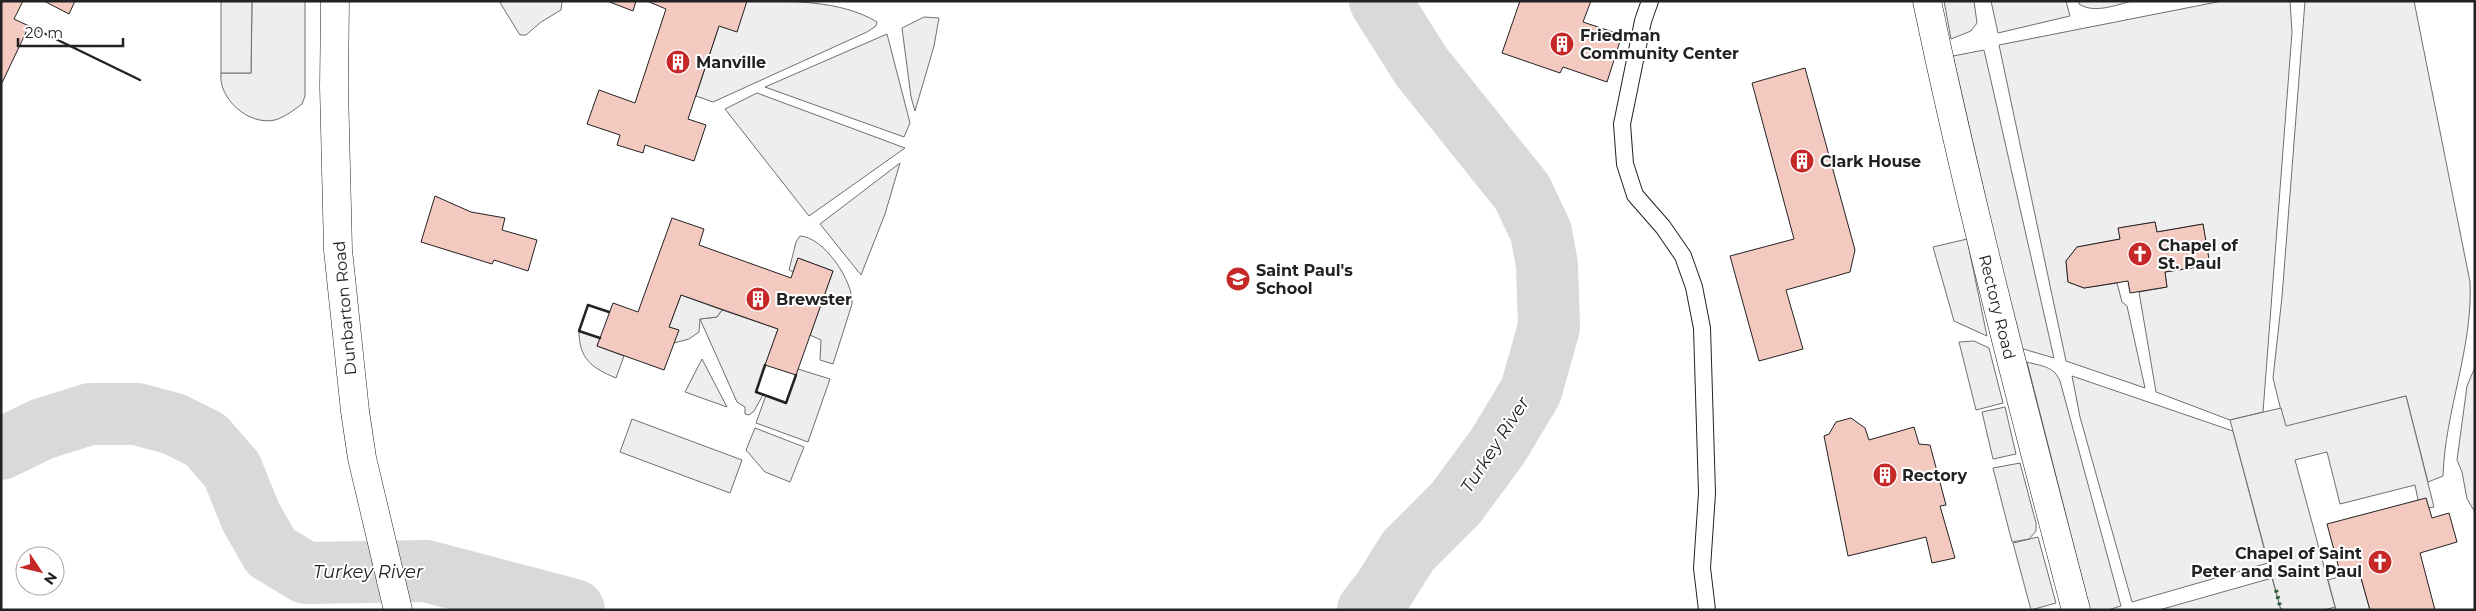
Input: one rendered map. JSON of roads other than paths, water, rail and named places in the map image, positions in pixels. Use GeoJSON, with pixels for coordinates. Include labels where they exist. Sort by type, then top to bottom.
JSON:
{"type":"FeatureCollection","features":[{"type":"Feature","properties":{"kind":"street","name":"Dunbarton Road"},"geometry":{"type":"LineString","coordinates":[[335,1],[334,87],[338,250],[355,411],[362,458],[398,610]]}},
{"type":"Feature","properties":{"kind":"street","name":"Rectory Road"},"geometry":{"type":"LineString","coordinates":[[1927,1],[1958,146],[2003,331],[2076,610]]}},
{"type":"Feature","properties":{"kind":"lane"},"geometry":{"type":"LineString","coordinates":[[1650,1],[1643,21],[1622,124],[1624,164],[1636,195],[1664,227],[1683,256],[1694,287],[1701,320],[1707,493],[1702,568],[1708,610]]}},
{"type":"Feature","properties":{"kind":"waterway","name":"Turkey River"},"geometry":{"type":"LineString","coordinates":[[1368,610],[1383,591],[1408,551],[1456,503],[1498,446],[1531,391],[1549,327],[1547,265],[1541,232],[1522,192],[1421,66],[1380,1]]}},
{"type":"Feature","properties":{"kind":"waterway","name":"Turkey River"},"geometry":{"type":"LineString","coordinates":[[1,449],[42,429],[90,414],[137,414],[174,424],[206,440],[232,470],[251,517],[271,552],[306,573],[426,571],[574,610]]}},
{"type":"Feature","properties":{"kind":"place","name":"Friedman Community Center"},"geometry":{"type":"Point","coordinates":[1562,44]}},
{"type":"Feature","properties":{"kind":"place","name":"Manville"},"geometry":{"type":"Point","coordinates":[678,62]}},
{"type":"Feature","properties":{"kind":"place","name":"Clark House"},"geometry":{"type":"Point","coordinates":[1802,161]}},
{"type":"Feature","properties":{"kind":"place","name":"Chapel of St. Paul"},"geometry":{"type":"Point","coordinates":[2140,254]}},
{"type":"Feature","properties":{"kind":"place","name":"Saint Paul's School"},"geometry":{"type":"Point","coordinates":[1238,279]}},
{"type":"Feature","properties":{"kind":"place","name":"Brewster"},"geometry":{"type":"Point","coordinates":[758,299]}},
{"type":"Feature","properties":{"kind":"place","name":"Rectory"},"geometry":{"type":"Point","coordinates":[1885,475]}},
{"type":"Feature","properties":{"kind":"place","name":"Chapel of Saint Peter and Saint Paul"},"geometry":{"type":"Point","coordinates":[2380,562]}}]}
